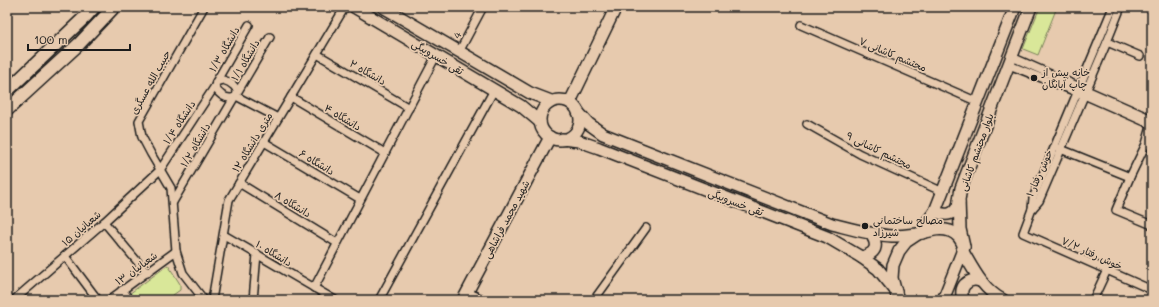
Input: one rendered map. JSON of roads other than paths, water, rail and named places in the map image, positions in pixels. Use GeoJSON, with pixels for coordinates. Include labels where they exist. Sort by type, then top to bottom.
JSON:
{"type":"FeatureCollection","features":[{"type":"Feature","properties":{"kind":"main road"},"geometry":{"type":"LineString","coordinates":[[7,91],[94,7]]}},
{"type":"Feature","properties":{"kind":"main road"},"geometry":{"type":"LineString","coordinates":[[7,110],[79,44],[114,7]]}},
{"type":"Feature","properties":{"kind":"main road","name":"تقی خسروبیگی"},"geometry":{"type":"LineString","coordinates":[[354,7],[521,106],[540,122]]}},
{"type":"Feature","properties":{"kind":"main road","name":"تقی خسروبیگی"},"geometry":{"type":"LineString","coordinates":[[383,7],[530,93],[552,101]]}},
{"type":"Feature","properties":{"kind":"main road"},"geometry":{"type":"LineString","coordinates":[[570,102],[616,7]]}},
{"type":"Feature","properties":{"kind":"main road","name":"بلوار محتشم کاشانی"},"geometry":{"type":"LineString","coordinates":[[897,296],[892,278],[893,265],[899,251],[906,242],[920,233],[935,211],[1015,7]]}},
{"type":"Feature","properties":{"kind":"main road","name":"بلوار محتشم کاشانی"},"geometry":{"type":"LineString","coordinates":[[963,249],[960,230],[959,200],[961,188],[1031,7]]}},
{"type":"Feature","properties":{"kind":"main road"},"geometry":{"type":"LineString","coordinates":[[564,100],[570,102],[575,106],[580,118],[577,130],[568,138],[562,140],[550,137],[545,133],[540,122],[542,110],[552,101],[564,100]]}},
{"type":"Feature","properties":{"kind":"main road","name":"تقی خسروبیگی"},"geometry":{"type":"LineString","coordinates":[[578,112],[589,124],[603,134],[832,224],[871,234],[892,236],[920,233],[937,229],[950,231],[961,239],[963,249]]}},
{"type":"Feature","properties":{"kind":"main road","name":"شهید محمد فراشاهی"},"geometry":{"type":"LineString","coordinates":[[465,296],[550,137]]}},
{"type":"Feature","properties":{"kind":"main road","name":"تقی خسروبیگی"},"geometry":{"type":"LineString","coordinates":[[562,140],[579,141],[599,148],[827,237],[878,269],[897,296]]}},
{"type":"Feature","properties":{"kind":"main road"},"geometry":{"type":"LineString","coordinates":[[935,211],[941,214],[954,212],[958,207],[959,200]]}},
{"type":"Feature","properties":{"kind":"main road"},"geometry":{"type":"LineString","coordinates":[[861,258],[869,255],[875,249],[875,241],[871,234]]}},
{"type":"Feature","properties":{"kind":"main road"},"geometry":{"type":"LineString","coordinates":[[963,249],[980,280],[996,296],[1003,300]]}},
{"type":"Feature","properties":{"kind":"main road"},"geometry":{"type":"LineString","coordinates":[[943,300],[963,249]]}},
{"type":"Feature","properties":{"kind":"main road"},"geometry":{"type":"LineString","coordinates":[[964,300],[961,293],[964,284],[972,280],[980,280]]}},
{"type":"Feature","properties":{"kind":"street","name":"حبیب الله عسگری"},"geometry":{"type":"LineString","coordinates":[[204,7],[139,121],[142,137],[171,188],[176,251],[183,273],[204,300]]}},
{"type":"Feature","properties":{"kind":"street","name":"۱۲ متری دانشگاه"},"geometry":{"type":"LineString","coordinates":[[212,300],[229,200],[345,7]]}},
{"type":"Feature","properties":{"kind":"street","name":"4"},"geometry":{"type":"LineString","coordinates":[[459,52],[483,7]]}},
{"type":"Feature","properties":{"kind":"street"},"geometry":{"type":"LineString","coordinates":[[1082,91],[1113,7]]}},
{"type":"Feature","properties":{"kind":"street"},"geometry":{"type":"LineString","coordinates":[[1082,91],[1107,42],[1121,7]]}},
{"type":"Feature","properties":{"kind":"street","name":"دانشگاه ۱/۳"},"geometry":{"type":"LineString","coordinates":[[216,84],[249,25]]}},
{"type":"Feature","properties":{"kind":"street","name":"محتشم کاشانی ۷"},"geometry":{"type":"LineString","coordinates":[[801,25],[978,102]]}},
{"type":"Feature","properties":{"kind":"street","name":"دانشگاه ۱/۱"},"geometry":{"type":"LineString","coordinates":[[236,96],[270,37]]}},
{"type":"Feature","properties":{"kind":"street"},"geometry":{"type":"LineString","coordinates":[[1107,42],[1140,56]]}},
{"type":"Feature","properties":{"kind":"street","name":"دانشگاه ۲"},"geometry":{"type":"LineString","coordinates":[[317,54],[409,108]]}},
{"type":"Feature","properties":{"kind":"street"},"geometry":{"type":"LineString","coordinates":[[314,288],[436,56]]}},
{"type":"Feature","properties":{"kind":"street"},"geometry":{"type":"LineString","coordinates":[[1010,61],[1152,119]]}},
{"type":"Feature","properties":{"kind":"street"},"geometry":{"type":"LineString","coordinates":[[236,96],[235,87],[228,81],[223,80],[216,84],[218,91],[224,97],[227,98],[236,96],[278,118]]}},
{"type":"Feature","properties":{"kind":"street","name":"دانشگاه ۱/۴"},"geometry":{"type":"LineString","coordinates":[[160,170],[216,84]]}},
{"type":"Feature","properties":{"kind":"street"},"geometry":{"type":"LineString","coordinates":[[379,300],[494,90]]}},
{"type":"Feature","properties":{"kind":"street"},"geometry":{"type":"LineString","coordinates":[[1082,91],[1152,125],[1146,144],[1116,210],[1152,226]]}},
{"type":"Feature","properties":{"kind":"street","name":"خوش رفتار ۱"},"geometry":{"type":"LineString","coordinates":[[1023,233],[1032,209],[1033,198],[1058,148],[1082,91]]}},
{"type":"Feature","properties":{"kind":"street","name":"دانشگاه ۱/۲"},"geometry":{"type":"LineString","coordinates":[[173,202],[236,96]]}},
{"type":"Feature","properties":{"kind":"street","name":"دانشگاه ۴"},"geometry":{"type":"LineString","coordinates":[[291,97],[385,153]]}},
{"type":"Feature","properties":{"kind":"street","name":"محتشم کاشانی ۹"},"geometry":{"type":"LineString","coordinates":[[807,124],[860,154],[943,192]]}},
{"type":"Feature","properties":{"kind":"street"},"geometry":{"type":"LineString","coordinates":[[1146,144],[1152,137]]}},
{"type":"Feature","properties":{"kind":"street","name":"دانشگاه ۶"},"geometry":{"type":"LineString","coordinates":[[264,142],[360,199]]}},
{"type":"Feature","properties":{"kind":"street"},"geometry":{"type":"LineString","coordinates":[[1058,148],[1130,177]]}},
{"type":"Feature","properties":{"kind":"street","name":"شعبانیان ۱۵"},"geometry":{"type":"LineString","coordinates":[[14,300],[104,222],[160,170]]}},
{"type":"Feature","properties":{"kind":"street","name":"دانشگاه ۸"},"geometry":{"type":"LineString","coordinates":[[239,183],[337,243]]}},
{"type":"Feature","properties":{"kind":"street"},"geometry":{"type":"LineString","coordinates":[[104,222],[147,272]]}},
{"type":"Feature","properties":{"kind":"street"},"geometry":{"type":"LineString","coordinates":[[594,300],[646,228]]}},
{"type":"Feature","properties":{"kind":"street","name":"خوش رفتار ۷/۲"},"geometry":{"type":"LineString","coordinates":[[1023,233],[1152,290]]}},
{"type":"Feature","properties":{"kind":"street","name":"دانشگاه ۱۰"},"geometry":{"type":"LineString","coordinates":[[224,234],[334,300]]}},
{"type":"Feature","properties":{"kind":"street","name":"شعبانیان ۱۳"},"geometry":{"type":"LineString","coordinates":[[109,300],[176,251]]}},
{"type":"Feature","properties":{"kind":"street"},"geometry":{"type":"LineString","coordinates":[[253,300],[257,254]]}},
{"type":"Feature","properties":{"kind":"street"},"geometry":{"type":"LineString","coordinates":[[65,256],[98,300]]}},
{"type":"Feature","properties":{"kind":"street"},"geometry":{"type":"LineString","coordinates":[[1093,300],[1107,270]]}},
{"type":"Feature","properties":{"kind":"street"},"geometry":{"type":"LineString","coordinates":[[122,290],[130,300]]}},
{"type":"Feature","properties":{"kind":"street"},"geometry":{"type":"LineString","coordinates":[[465,296],[485,300]]}},
{"type":"Feature","properties":{"kind":"place","name":"خانه پیش از چاپ آبانگان"},"geometry":{"type":"Point","coordinates":[1034,78]}},
{"type":"Feature","properties":{"kind":"place","name":"مصالح ساختمانی شیرزاد"},"geometry":{"type":"Point","coordinates":[865,226]}}]}
